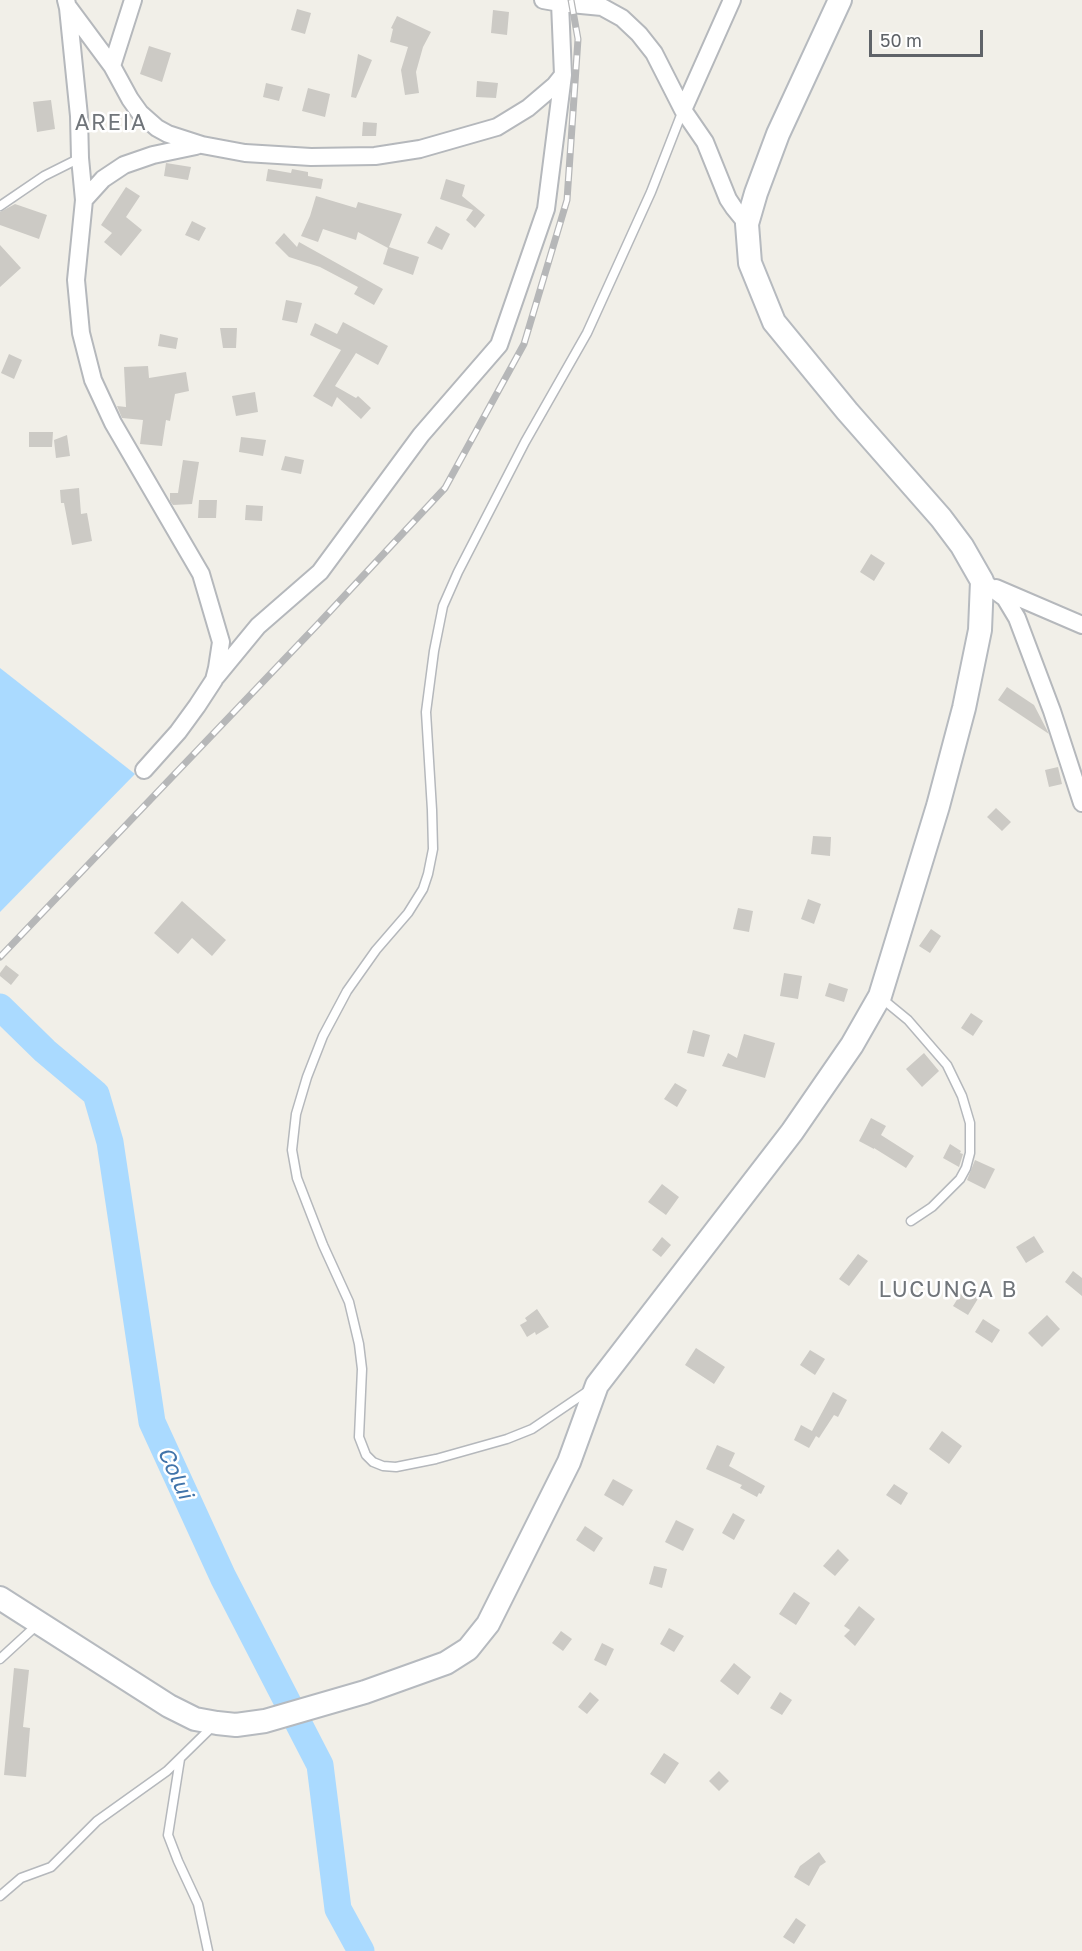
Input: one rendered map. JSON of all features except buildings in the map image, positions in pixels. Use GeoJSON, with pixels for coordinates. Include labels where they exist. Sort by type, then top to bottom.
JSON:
{"type":"FeatureCollection","features":[{"type":"Feature","properties":{"kind":"street"},"geometry":{"type":"LineString","coordinates":[[112,66],[133,0]]}},
{"type":"Feature","properties":{"kind":"street"},"geometry":{"type":"LineString","coordinates":[[543,0],[602,7],[622,18],[639,34],[654,53],[684,110],[705,142],[728,199],[747,224]]}},
{"type":"Feature","properties":{"kind":"street"},"geometry":{"type":"LineString","coordinates":[[684,110],[732,0]]}},
{"type":"Feature","properties":{"kind":"street"},"geometry":{"type":"LineString","coordinates":[[840,0],[778,134],[756,193],[747,224],[750,264],[774,322],[847,411],[941,518],[962,546],[982,581],[1005,598],[1017,618],[1052,711],[1082,803]]}},
{"type":"Feature","properties":{"kind":"street"},"geometry":{"type":"LineString","coordinates":[[144,770],[178,732],[214,680],[258,626],[320,572],[421,435],[499,345],[546,209],[563,75],[560,2]]}},
{"type":"Feature","properties":{"kind":"street"},"geometry":{"type":"LineString","coordinates":[[67,4],[112,66],[140,113],[157,128],[201,145],[245,153],[310,157],[375,156],[420,149],[497,127],[528,108],[563,75]]}},
{"type":"Feature","properties":{"kind":"street"},"geometry":{"type":"LineString","coordinates":[[67,4],[79,116],[84,200],[76,280],[81,333],[93,380],[113,423],[201,574],[221,642],[214,680]]}},
{"type":"Feature","properties":{"kind":"street"},"geometry":{"type":"LineString","coordinates":[[84,200],[103,179],[123,165],[153,155],[201,145]]}},
{"type":"Feature","properties":{"kind":"street"},"geometry":{"type":"LineString","coordinates":[[982,581],[1082,625]]}},
{"type":"Feature","properties":{"kind":"street"},"geometry":{"type":"LineString","coordinates":[[0,1598],[169,1707],[195,1719],[216,1723],[236,1725],[265,1721],[365,1692],[446,1663],[468,1650],[488,1624],[569,1462],[597,1385],[792,1132],[852,1045],[880,996],[938,806],[964,708],[980,630],[982,581]]}},
{"type":"Feature","properties":{"kind":"lane"},"geometry":{"type":"LineString","coordinates":[[597,1385],[532,1429],[507,1439],[436,1459],[396,1467],[373,1462],[366,1455],[359,1437],[362,1369],[359,1344],[349,1302],[303,1196],[292,1150],[296,1114],[323,1036],[346,991],[376,950],[408,913],[423,889],[428,874],[433,849],[426,712],[443,606],[525,441],[587,333],[651,192],[684,110]]}},
{"type":"Feature","properties":{"kind":"lane"},"geometry":{"type":"LineString","coordinates":[[0,206],[44,176],[80,158]]}},
{"type":"Feature","properties":{"kind":"lane"},"geometry":{"type":"LineString","coordinates":[[880,996],[908,1020],[947,1065],[962,1096],[969,1123],[970,1153],[960,1179],[932,1207],[911,1221]]}},
{"type":"Feature","properties":{"kind":"lane"},"geometry":{"type":"LineString","coordinates":[[0,1659],[40,1623]]}},
{"type":"Feature","properties":{"kind":"lane"},"geometry":{"type":"LineString","coordinates":[[0,1896],[21,1878],[51,1867],[97,1821],[167,1771],[216,1723]]}},
{"type":"Feature","properties":{"kind":"lane"},"geometry":{"type":"LineString","coordinates":[[180,1758],[168,1835],[198,1904],[208,1951]]}},
{"type":"Feature","properties":{"kind":"water"},"geometry":{"type":"Polygon","coordinates":[[[0,668],[135,774],[0,912],[0,668]]]}},
{"type":"Feature","properties":{"kind":"waterway","name":"Colui"},"geometry":{"type":"LineString","coordinates":[[0,1007],[45,1051],[96,1094],[110,1142],[152,1422],[223,1577],[320,1765],[338,1909],[361,1951]]}},
{"type":"Feature","properties":{"kind":"railway"},"geometry":{"type":"LineString","coordinates":[[0,957],[445,488],[524,344],[567,200],[578,39],[571,0]]}},
{"type":"Feature","properties":{"kind":"district","name":"AREIA"},"geometry":{"type":"Point","coordinates":[111,123]}},
{"type":"Feature","properties":{"kind":"district","name":"LUCUNGA B"},"geometry":{"type":"Point","coordinates":[948,1290]}}]}
